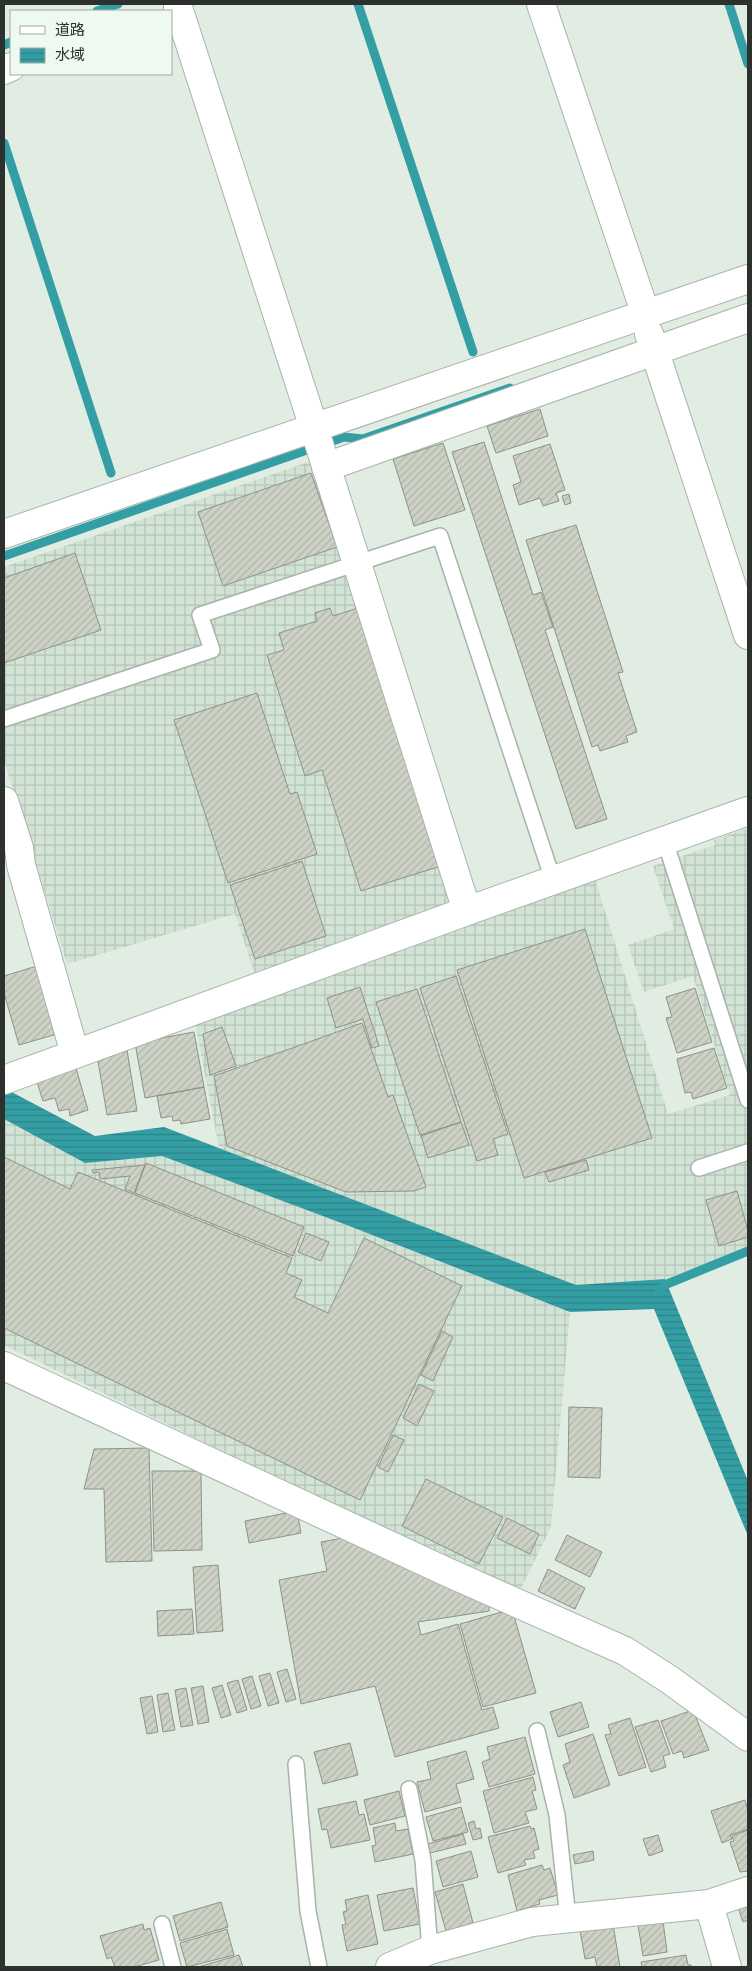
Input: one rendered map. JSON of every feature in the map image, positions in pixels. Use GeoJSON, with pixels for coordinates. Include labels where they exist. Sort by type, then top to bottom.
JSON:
{"type":"FeatureCollection","features":[{"type":"Feature","properties":{"kind":"street"},"geometry":{"type":"LineString","coordinates":[[541,4],[748,636]]}},
{"type":"Feature","properties":{"kind":"street"},"geometry":{"type":"LineString","coordinates":[[178,7],[467,911]]}},
{"type":"Feature","properties":{"kind":"street"},"geometry":{"type":"LineString","coordinates":[[319,445],[644,316],[748,279]]}},
{"type":"Feature","properties":{"kind":"street"},"geometry":{"type":"LineString","coordinates":[[4,534],[654,350],[748,318]]}},
{"type":"Feature","properties":{"kind":"street"},"geometry":{"type":"LineString","coordinates":[[4,801],[19,848],[12,868],[75,1054]]}},
{"type":"Feature","properties":{"kind":"street"},"geometry":{"type":"LineString","coordinates":[[4,1080],[467,911],[748,811]]}},
{"type":"Feature","properties":{"kind":"street"},"geometry":{"type":"LineString","coordinates":[[4,1366],[447,1572],[625,1651],[670,1680],[748,1737]]}},
{"type":"Feature","properties":{"kind":"street"},"geometry":{"type":"LineString","coordinates":[[390,1967],[430,1950],[532,1922],[709,1904],[748,1891]]}},
{"type":"Feature","properties":{"kind":"street"},"geometry":{"type":"LineString","coordinates":[[709,1904],[727,1967]]}},
{"type":"Feature","properties":{"kind":"lane"},"geometry":{"type":"LineString","coordinates":[[4,719],[212,650],[200,615],[440,536],[553,880]]}},
{"type":"Feature","properties":{"kind":"lane"},"geometry":{"type":"LineString","coordinates":[[665,841],[748,1100]]}},
{"type":"Feature","properties":{"kind":"lane"},"geometry":{"type":"LineString","coordinates":[[699,1168],[748,1152]]}},
{"type":"Feature","properties":{"kind":"lane"},"geometry":{"type":"LineString","coordinates":[[537,1731],[557,1815],[568,1919]]}},
{"type":"Feature","properties":{"kind":"lane"},"geometry":{"type":"LineString","coordinates":[[296,1764],[308,1911],[319,1967]]}},
{"type":"Feature","properties":{"kind":"lane"},"geometry":{"type":"LineString","coordinates":[[409,1789],[423,1860],[430,1950]]}},
{"type":"Feature","properties":{"kind":"lane"},"geometry":{"type":"LineString","coordinates":[[162,1924],[173,1967]]}},
{"type":"Feature","properties":{"kind":"shaded area"},"geometry":{"type":"Polygon","coordinates":[[[317,459],[455,907],[257,981],[235,914],[67,964],[4,760],[4,567],[317,459]]]}},
{"type":"Feature","properties":{"kind":"shaded area"},"geometry":{"type":"Polygon","coordinates":[[[748,828],[748,1245],[714,1261],[665,1279],[576,1285],[219,1148],[194,1018],[595,879],[668,1114],[730,1095],[693,976],[644,992],[628,945],[674,929],[653,866],[715,845],[714,840],[748,828]]]}},
{"type":"Feature","properties":{"kind":"shaded area"},"geometry":{"type":"Polygon","coordinates":[[[4,1119],[85,1163],[162,1156],[570,1312],[551,1527],[518,1595],[4,1345],[4,1119]]]}},
{"type":"Feature","properties":{"kind":"water"},"geometry":{"type":"Polygon","coordinates":[[[4,1088],[95,1136],[164,1127],[576,1285],[665,1279],[748,1481],[748,1536],[654,1309],[570,1312],[162,1156],[85,1163],[4,1119],[4,1088]]]}},
{"type":"Feature","properties":{"kind":"building"},"geometry":{"type":"Polygon","coordinates":[[[540,409],[548,436],[496,453],[487,426],[540,409]]]}},
{"type":"Feature","properties":{"kind":"building"},"geometry":{"type":"Polygon","coordinates":[[[484,442],[533,595],[541,592],[553,627],[545,630],[607,819],[576,829],[452,452],[484,442]]]}},
{"type":"Feature","properties":{"kind":"building"},"geometry":{"type":"Polygon","coordinates":[[[443,443],[465,510],[414,526],[393,459],[443,443]]]}},
{"type":"Feature","properties":{"kind":"building"},"geometry":{"type":"Polygon","coordinates":[[[550,444],[565,490],[556,493],[559,501],[543,506],[540,498],[519,505],[513,485],[521,482],[513,456],[550,444]]]}},
{"type":"Feature","properties":{"kind":"building"},"geometry":{"type":"Polygon","coordinates":[[[311,473],[337,547],[223,586],[198,512],[311,473]]]}},
{"type":"Feature","properties":{"kind":"building"},"geometry":{"type":"Polygon","coordinates":[[[569,494],[571,503],[565,505],[562,496],[569,494]]]}},
{"type":"Feature","properties":{"kind":"building"},"geometry":{"type":"Polygon","coordinates":[[[576,525],[623,672],[618,673],[637,732],[626,736],[628,742],[600,751],[598,745],[592,747],[526,540],[576,525]]]}},
{"type":"Feature","properties":{"kind":"building"},"geometry":{"type":"Polygon","coordinates":[[[75,553],[101,630],[4,663],[4,578],[75,553]]]}},
{"type":"Feature","properties":{"kind":"building"},"geometry":{"type":"Polygon","coordinates":[[[330,608],[333,616],[358,608],[441,866],[361,891],[322,770],[305,776],[267,655],[284,650],[279,633],[317,621],[315,613],[330,608]]]}},
{"type":"Feature","properties":{"kind":"building"},"geometry":{"type":"Polygon","coordinates":[[[257,693],[290,794],[297,792],[317,854],[228,883],[174,720],[257,693]]]}},
{"type":"Feature","properties":{"kind":"building"},"geometry":{"type":"Polygon","coordinates":[[[302,861],[326,936],[255,959],[230,885],[302,861]]]}},
{"type":"Feature","properties":{"kind":"building"},"geometry":{"type":"Polygon","coordinates":[[[585,929],[652,1138],[524,1178],[457,970],[585,929]]]}},
{"type":"Feature","properties":{"kind":"building"},"geometry":{"type":"Polygon","coordinates":[[[37,966],[57,1034],[19,1045],[4,993],[4,976],[37,966]]]}},
{"type":"Feature","properties":{"kind":"building"},"geometry":{"type":"Polygon","coordinates":[[[456,976],[508,1134],[493,1139],[498,1155],[477,1161],[420,988],[456,976]]]}},
{"type":"Feature","properties":{"kind":"building"},"geometry":{"type":"Polygon","coordinates":[[[360,987],[379,1046],[372,1048],[363,1019],[336,1028],[327,998],[360,987]]]}},
{"type":"Feature","properties":{"kind":"building"},"geometry":{"type":"Polygon","coordinates":[[[695,988],[712,1042],[677,1053],[666,1018],[672,1017],[666,997],[695,988]]]}},
{"type":"Feature","properties":{"kind":"building"},"geometry":{"type":"Polygon","coordinates":[[[417,989],[461,1122],[420,1135],[376,1002],[417,989]]]}},
{"type":"Feature","properties":{"kind":"building"},"geometry":{"type":"Polygon","coordinates":[[[362,1023],[388,1097],[393,1095],[426,1187],[414,1191],[346,1192],[227,1146],[214,1076],[362,1023]]]}},
{"type":"Feature","properties":{"kind":"building"},"geometry":{"type":"Polygon","coordinates":[[[222,1027],[236,1066],[210,1075],[203,1034],[222,1027]]]}},
{"type":"Feature","properties":{"kind":"building"},"geometry":{"type":"Polygon","coordinates":[[[194,1032],[204,1087],[145,1098],[135,1043],[194,1032]]]}},
{"type":"Feature","properties":{"kind":"building"},"geometry":{"type":"Polygon","coordinates":[[[714,1048],[727,1088],[693,1099],[691,1092],[685,1093],[677,1059],[714,1048]]]}},
{"type":"Feature","properties":{"kind":"building"},"geometry":{"type":"Polygon","coordinates":[[[127,1050],[137,1111],[107,1115],[98,1061],[127,1050]]]}},
{"type":"Feature","properties":{"kind":"building"},"geometry":{"type":"Polygon","coordinates":[[[76,1068],[88,1110],[70,1116],[69,1109],[59,1111],[55,1098],[43,1101],[36,1079],[76,1068]]]}},
{"type":"Feature","properties":{"kind":"building"},"geometry":{"type":"Polygon","coordinates":[[[204,1087],[210,1119],[181,1124],[180,1120],[173,1121],[172,1116],[161,1118],[157,1096],[204,1087]]]}},
{"type":"Feature","properties":{"kind":"building"},"geometry":{"type":"Polygon","coordinates":[[[461,1122],[469,1145],[428,1158],[421,1136],[461,1122]]]}},
{"type":"Feature","properties":{"kind":"building"},"geometry":{"type":"Polygon","coordinates":[[[4,1157],[70,1189],[78,1172],[292,1258],[286,1273],[302,1280],[294,1297],[328,1313],[364,1238],[462,1286],[360,1500],[4,1328],[4,1157]]]}},
{"type":"Feature","properties":{"kind":"building"},"geometry":{"type":"Polygon","coordinates":[[[586,1160],[589,1170],[549,1182],[545,1172],[586,1160]]]}},
{"type":"Feature","properties":{"kind":"building"},"geometry":{"type":"Polygon","coordinates":[[[146,1163],[304,1227],[293,1256],[135,1193],[146,1163]]]}},
{"type":"Feature","properties":{"kind":"building"},"geometry":{"type":"Polygon","coordinates":[[[145,1165],[134,1193],[125,1189],[130,1176],[100,1179],[99,1172],[93,1173],[92,1170],[145,1165]]]}},
{"type":"Feature","properties":{"kind":"building"},"geometry":{"type":"Polygon","coordinates":[[[737,1191],[748,1237],[719,1246],[706,1200],[737,1191]]]}},
{"type":"Feature","properties":{"kind":"building"},"geometry":{"type":"Polygon","coordinates":[[[306,1233],[329,1242],[321,1261],[298,1252],[306,1233]]]}},
{"type":"Feature","properties":{"kind":"building"},"geometry":{"type":"Polygon","coordinates":[[[442,1331],[453,1337],[433,1381],[421,1375],[442,1331]]]}},
{"type":"Feature","properties":{"kind":"building"},"geometry":{"type":"Polygon","coordinates":[[[419,1384],[434,1391],[417,1426],[403,1418],[419,1384]]]}},
{"type":"Feature","properties":{"kind":"building"},"geometry":{"type":"Polygon","coordinates":[[[569,1407],[602,1408],[600,1478],[568,1477],[569,1407]]]}},
{"type":"Feature","properties":{"kind":"building"},"geometry":{"type":"Polygon","coordinates":[[[393,1435],[404,1440],[388,1472],[378,1467],[393,1435]]]}},
{"type":"Feature","properties":{"kind":"building"},"geometry":{"type":"Polygon","coordinates":[[[149,1448],[152,1561],[106,1562],[104,1489],[84,1489],[94,1449],[149,1448]]]}},
{"type":"Feature","properties":{"kind":"building"},"geometry":{"type":"Polygon","coordinates":[[[152,1471],[201,1471],[202,1550],[154,1551],[152,1471]]]}},
{"type":"Feature","properties":{"kind":"building"},"geometry":{"type":"Polygon","coordinates":[[[426,1479],[503,1517],[479,1564],[402,1526],[426,1479]]]}},
{"type":"Feature","properties":{"kind":"building"},"geometry":{"type":"Polygon","coordinates":[[[297,1511],[301,1533],[249,1543],[245,1521],[297,1511]]]}},
{"type":"Feature","properties":{"kind":"building"},"geometry":{"type":"Polygon","coordinates":[[[507,1518],[539,1534],[530,1554],[497,1538],[507,1518]]]}},
{"type":"Feature","properties":{"kind":"building"},"geometry":{"type":"Polygon","coordinates":[[[567,1535],[602,1552],[590,1577],[555,1560],[567,1535]]]}},
{"type":"Feature","properties":{"kind":"building"},"geometry":{"type":"Polygon","coordinates":[[[343,1538],[489,1603],[489,1611],[418,1622],[421,1635],[458,1624],[482,1710],[493,1707],[499,1728],[395,1757],[375,1686],[301,1704],[279,1580],[327,1571],[321,1542],[343,1538]]]}},
{"type":"Feature","properties":{"kind":"building"},"geometry":{"type":"Polygon","coordinates":[[[218,1565],[223,1631],[197,1633],[193,1567],[218,1565]]]}},
{"type":"Feature","properties":{"kind":"building"},"geometry":{"type":"Polygon","coordinates":[[[548,1569],[585,1588],[575,1609],[538,1591],[548,1569]]]}},
{"type":"Feature","properties":{"kind":"building"},"geometry":{"type":"Polygon","coordinates":[[[192,1609],[194,1634],[158,1636],[157,1611],[192,1609]]]}},
{"type":"Feature","properties":{"kind":"building"},"geometry":{"type":"Polygon","coordinates":[[[512,1609],[536,1693],[483,1707],[460,1624],[512,1609]]]}},
{"type":"Feature","properties":{"kind":"building"},"geometry":{"type":"Polygon","coordinates":[[[287,1669],[296,1699],[286,1702],[277,1672],[287,1669]]]}},
{"type":"Feature","properties":{"kind":"building"},"geometry":{"type":"Polygon","coordinates":[[[270,1673],[279,1703],[268,1706],[259,1676],[270,1673]]]}},
{"type":"Feature","properties":{"kind":"building"},"geometry":{"type":"Polygon","coordinates":[[[252,1676],[261,1706],[251,1709],[242,1679],[252,1676]]]}},
{"type":"Feature","properties":{"kind":"building"},"geometry":{"type":"Polygon","coordinates":[[[238,1680],[247,1710],[237,1713],[227,1683],[238,1680]]]}},
{"type":"Feature","properties":{"kind":"building"},"geometry":{"type":"Polygon","coordinates":[[[222,1685],[231,1715],[221,1718],[212,1688],[222,1685]]]}},
{"type":"Feature","properties":{"kind":"building"},"geometry":{"type":"Polygon","coordinates":[[[203,1686],[209,1722],[198,1724],[191,1688],[203,1686]]]}},
{"type":"Feature","properties":{"kind":"building"},"geometry":{"type":"Polygon","coordinates":[[[186,1688],[193,1725],[181,1727],[175,1690],[186,1688]]]}},
{"type":"Feature","properties":{"kind":"building"},"geometry":{"type":"Polygon","coordinates":[[[168,1693],[175,1730],[163,1732],[157,1695],[168,1693]]]}},
{"type":"Feature","properties":{"kind":"building"},"geometry":{"type":"Polygon","coordinates":[[[152,1696],[158,1732],[147,1734],[140,1698],[152,1696]]]}},
{"type":"Feature","properties":{"kind":"building"},"geometry":{"type":"Polygon","coordinates":[[[581,1702],[589,1727],[558,1737],[550,1712],[581,1702]]]}},
{"type":"Feature","properties":{"kind":"building"},"geometry":{"type":"Polygon","coordinates":[[[693,1710],[709,1750],[684,1758],[682,1751],[673,1754],[661,1721],[693,1710]]]}},
{"type":"Feature","properties":{"kind":"building"},"geometry":{"type":"Polygon","coordinates":[[[630,1718],[646,1767],[619,1776],[605,1735],[611,1734],[608,1725],[630,1718]]]}},
{"type":"Feature","properties":{"kind":"building"},"geometry":{"type":"Polygon","coordinates":[[[658,1720],[670,1754],[663,1756],[666,1767],[651,1772],[635,1727],[658,1720]]]}},
{"type":"Feature","properties":{"kind":"building"},"geometry":{"type":"Polygon","coordinates":[[[593,1734],[610,1785],[574,1798],[563,1765],[570,1762],[565,1744],[593,1734]]]}},
{"type":"Feature","properties":{"kind":"building"},"geometry":{"type":"Polygon","coordinates":[[[525,1737],[535,1774],[489,1787],[482,1762],[490,1759],[487,1747],[525,1737]]]}},
{"type":"Feature","properties":{"kind":"building"},"geometry":{"type":"Polygon","coordinates":[[[350,1743],[358,1775],[323,1784],[314,1752],[350,1743]]]}},
{"type":"Feature","properties":{"kind":"building"},"geometry":{"type":"Polygon","coordinates":[[[466,1751],[474,1779],[456,1784],[461,1802],[425,1812],[417,1782],[431,1779],[427,1762],[466,1751]]]}},
{"type":"Feature","properties":{"kind":"building"},"geometry":{"type":"Polygon","coordinates":[[[533,1777],[536,1790],[532,1791],[537,1809],[525,1812],[529,1823],[494,1833],[483,1791],[533,1777]]]}},
{"type":"Feature","properties":{"kind":"building"},"geometry":{"type":"Polygon","coordinates":[[[399,1791],[405,1816],[370,1825],[364,1800],[399,1791]]]}},
{"type":"Feature","properties":{"kind":"building"},"geometry":{"type":"Polygon","coordinates":[[[745,1800],[748,1811],[748,1829],[730,1835],[732,1839],[722,1843],[711,1811],[745,1800]]]}},
{"type":"Feature","properties":{"kind":"building"},"geometry":{"type":"Polygon","coordinates":[[[356,1801],[359,1815],[364,1814],[370,1840],[331,1848],[327,1829],[322,1830],[318,1809],[356,1801]]]}},
{"type":"Feature","properties":{"kind":"building"},"geometry":{"type":"Polygon","coordinates":[[[461,1807],[468,1832],[433,1841],[426,1817],[461,1807]]]}},
{"type":"Feature","properties":{"kind":"building"},"geometry":{"type":"Polygon","coordinates":[[[474,1821],[476,1829],[480,1828],[482,1838],[473,1840],[468,1823],[474,1821]]]}},
{"type":"Feature","properties":{"kind":"building"},"geometry":{"type":"Polygon","coordinates":[[[395,1823],[396,1831],[408,1829],[413,1854],[375,1862],[372,1846],[376,1845],[373,1828],[395,1823]]]}},
{"type":"Feature","properties":{"kind":"building"},"geometry":{"type":"Polygon","coordinates":[[[530,1826],[531,1829],[534,1828],[539,1849],[533,1851],[535,1858],[524,1860],[526,1865],[498,1873],[488,1837],[530,1826]]]}},
{"type":"Feature","properties":{"kind":"building"},"geometry":{"type":"Polygon","coordinates":[[[748,1830],[748,1871],[740,1872],[730,1842],[734,1841],[732,1836],[748,1830]]]}},
{"type":"Feature","properties":{"kind":"building"},"geometry":{"type":"Polygon","coordinates":[[[463,1834],[466,1844],[430,1853],[428,1844],[463,1834]]]}},
{"type":"Feature","properties":{"kind":"building"},"geometry":{"type":"Polygon","coordinates":[[[658,1835],[663,1851],[649,1856],[643,1839],[658,1835]]]}},
{"type":"Feature","properties":{"kind":"building"},"geometry":{"type":"Polygon","coordinates":[[[471,1851],[478,1877],[443,1887],[436,1861],[471,1851]]]}},
{"type":"Feature","properties":{"kind":"building"},"geometry":{"type":"Polygon","coordinates":[[[593,1851],[594,1860],[575,1864],[573,1855],[593,1851]]]}},
{"type":"Feature","properties":{"kind":"building"},"geometry":{"type":"Polygon","coordinates":[[[542,1865],[544,1870],[550,1868],[558,1895],[539,1900],[540,1904],[517,1911],[508,1875],[542,1865]]]}},
{"type":"Feature","properties":{"kind":"building"},"geometry":{"type":"Polygon","coordinates":[[[463,1884],[473,1923],[446,1931],[435,1892],[463,1884]]]}},
{"type":"Feature","properties":{"kind":"building"},"geometry":{"type":"Polygon","coordinates":[[[413,1888],[420,1924],[384,1931],[377,1895],[413,1888]]]}},
{"type":"Feature","properties":{"kind":"building"},"geometry":{"type":"Polygon","coordinates":[[[368,1895],[378,1944],[347,1951],[342,1925],[346,1924],[343,1912],[347,1911],[345,1900],[368,1895]]]}},
{"type":"Feature","properties":{"kind":"building"},"geometry":{"type":"Polygon","coordinates":[[[748,1901],[748,1920],[743,1922],[737,1904],[748,1901]]]}},
{"type":"Feature","properties":{"kind":"building"},"geometry":{"type":"Polygon","coordinates":[[[221,1902],[228,1927],[180,1941],[173,1916],[221,1902]]]}},
{"type":"Feature","properties":{"kind":"building"},"geometry":{"type":"Polygon","coordinates":[[[663,1921],[667,1952],[643,1956],[638,1925],[663,1921]]]}},
{"type":"Feature","properties":{"kind":"building"},"geometry":{"type":"Polygon","coordinates":[[[143,1924],[144,1930],[150,1928],[159,1960],[134,1967],[115,1967],[111,1957],[107,1959],[100,1936],[143,1924]]]}},
{"type":"Feature","properties":{"kind":"building"},"geometry":{"type":"Polygon","coordinates":[[[613,1924],[620,1967],[597,1967],[595,1957],[585,1959],[580,1930],[613,1924]]]}},
{"type":"Feature","properties":{"kind":"building"},"geometry":{"type":"Polygon","coordinates":[[[227,1929],[234,1955],[187,1967],[180,1943],[227,1929]]]}},
{"type":"Feature","properties":{"kind":"building"},"geometry":{"type":"Polygon","coordinates":[[[239,1955],[243,1967],[198,1967],[239,1955]]]}},
{"type":"Feature","properties":{"kind":"building"},"geometry":{"type":"Polygon","coordinates":[[[686,1955],[688,1965],[691,1965],[691,1967],[642,1967],[641,1962],[686,1955]]]}},
{"type":"Feature","properties":{"kind":"waterway"},"geometry":{"type":"LineString","coordinates":[[100,10],[118,4]]}},
{"type":"Feature","properties":{"kind":"waterway"},"geometry":{"type":"LineString","coordinates":[[358,4],[473,352]]}},
{"type":"Feature","properties":{"kind":"waterway"},"geometry":{"type":"LineString","coordinates":[[729,4],[748,64]]}},
{"type":"Feature","properties":{"kind":"waterway"},"geometry":{"type":"LineString","coordinates":[[4,45],[10,42]]}},
{"type":"Feature","properties":{"kind":"waterway"},"geometry":{"type":"LineString","coordinates":[[4,143],[111,473]]}},
{"type":"Feature","properties":{"kind":"waterway"},"geometry":{"type":"LineString","coordinates":[[4,556],[344,437],[363,439],[510,388]]}},
{"type":"Feature","properties":{"kind":"waterway"},"geometry":{"type":"LineString","coordinates":[[659,1290],[667,1284],[748,1251]]}}]}
